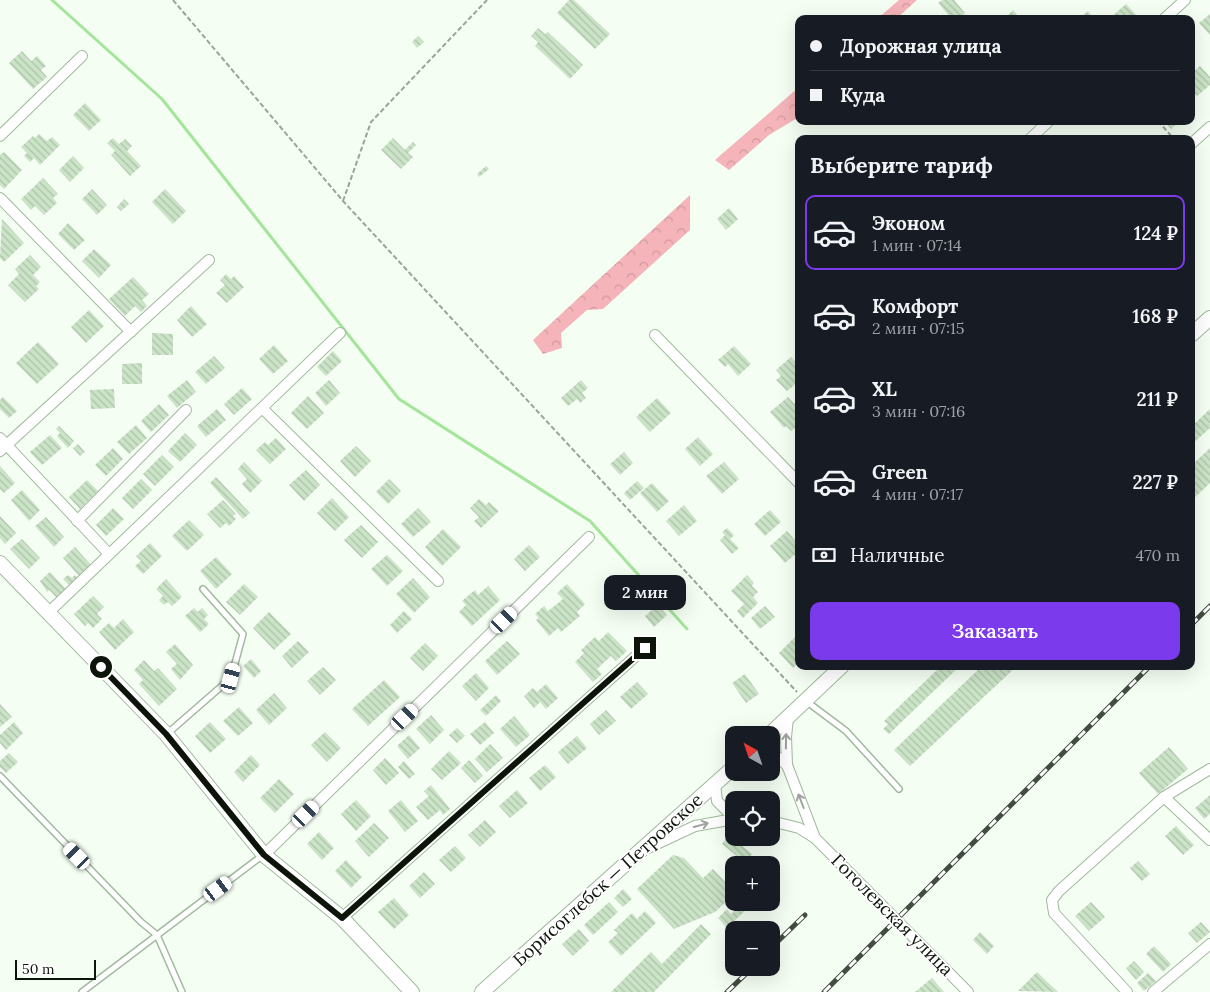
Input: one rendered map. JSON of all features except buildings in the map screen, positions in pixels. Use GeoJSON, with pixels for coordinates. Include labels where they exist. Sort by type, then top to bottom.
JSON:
{"type":"FeatureCollection","features":[{"type":"Feature","properties":{"kind":"street"},"geometry":{"type":"LineString","coordinates":[[1168,15],[1185,0]]}},
{"type":"Feature","properties":{"kind":"street"},"geometry":{"type":"LineString","coordinates":[[0,136],[82,56]]}},
{"type":"Feature","properties":{"kind":"street"},"geometry":{"type":"LineString","coordinates":[[1034,135],[1045,125]]}},
{"type":"Feature","properties":{"kind":"street"},"geometry":{"type":"LineString","coordinates":[[1195,140],[1210,126]]}},
{"type":"Feature","properties":{"kind":"street"},"geometry":{"type":"LineString","coordinates":[[0,198],[131,332]]}},
{"type":"Feature","properties":{"kind":"street"},"geometry":{"type":"LineString","coordinates":[[109,554],[2,445],[131,332],[209,260]]}},
{"type":"Feature","properties":{"kind":"street"},"geometry":{"type":"LineString","coordinates":[[1195,332],[1210,318]]}},
{"type":"Feature","properties":{"kind":"street"},"geometry":{"type":"LineString","coordinates":[[48,613],[340,333]]}},
{"type":"Feature","properties":{"kind":"street"},"geometry":{"type":"LineString","coordinates":[[655,335],[795,479]]}},
{"type":"Feature","properties":{"kind":"street"},"geometry":{"type":"LineString","coordinates":[[262,408],[438,581]]}},
{"type":"Feature","properties":{"kind":"street"},"geometry":{"type":"LineString","coordinates":[[78,521],[186,410]]}},
{"type":"Feature","properties":{"kind":"street"},"geometry":{"type":"LineString","coordinates":[[264,855],[588,537]]}},
{"type":"Feature","properties":{"kind":"street"},"geometry":{"type":"LineString","coordinates":[[0,563],[166,734],[264,855],[342,918],[412,992]]}},
{"type":"Feature","properties":{"kind":"street"},"geometry":{"type":"LineString","coordinates":[[342,918],[645,648]]}},
{"type":"Feature","properties":{"kind":"street"},"geometry":{"type":"LineString","coordinates":[[779,726],[838,670]]}},
{"type":"Feature","properties":{"kind":"street"},"geometry":{"type":"LineString","coordinates":[[788,718],[787,765],[815,838]]}},
{"type":"Feature","properties":{"kind":"street"},"geometry":{"type":"LineString","coordinates":[[780,759],[787,765]]}},
{"type":"Feature","properties":{"kind":"street"},"geometry":{"type":"LineString","coordinates":[[1127,992],[1054,913],[1052,900],[1059,891],[1164,798],[1210,769]]}},
{"type":"Feature","properties":{"kind":"street","name":"Борисоглебск — Петровское"},"geometry":{"type":"LineString","coordinates":[[482,992],[725,775]]}},
{"type":"Feature","properties":{"kind":"street"},"geometry":{"type":"LineString","coordinates":[[715,784],[717,801],[725,809]]}},
{"type":"Feature","properties":{"kind":"street"},"geometry":{"type":"LineString","coordinates":[[1164,798],[1210,840]]}},
{"type":"Feature","properties":{"kind":"street"},"geometry":{"type":"LineString","coordinates":[[640,852],[695,826],[725,820]]}},
{"type":"Feature","properties":{"kind":"street"},"geometry":{"type":"LineString","coordinates":[[780,823],[799,828],[815,838]]}},
{"type":"Feature","properties":{"kind":"street","name":"Гоголевская улица"},"geometry":{"type":"LineString","coordinates":[[815,838],[968,992]]}},
{"type":"Feature","properties":{"kind":"street"},"geometry":{"type":"LineString","coordinates":[[1153,992],[1210,944]]}},
{"type":"Feature","properties":{"kind":"lane"},"geometry":{"type":"LineString","coordinates":[[166,734],[231,678],[243,634],[203,589]]}},
{"type":"Feature","properties":{"kind":"lane"},"geometry":{"type":"LineString","coordinates":[[806,702],[846,731],[899,790]]}},
{"type":"Feature","properties":{"kind":"lane"},"geometry":{"type":"LineString","coordinates":[[0,776],[141,922],[157,935],[182,992]]}},
{"type":"Feature","properties":{"kind":"lane"},"geometry":{"type":"LineString","coordinates":[[82,992],[264,855]]}},
{"type":"Feature","properties":{"kind":"path"},"geometry":{"type":"LineString","coordinates":[[173,0],[344,201],[806,702]]}},
{"type":"Feature","properties":{"kind":"path"},"geometry":{"type":"LineString","coordinates":[[344,201],[371,122],[487,0]]}},
{"type":"Feature","properties":{"kind":"path"},"geometry":{"type":"LineString","coordinates":[[1162,125],[1170,135]]}},
{"type":"Feature","properties":{"kind":"green space"},"geometry":{"type":"Polygon","coordinates":[[[899,0],[917,0],[900,15],[882,15],[899,0]]]}},
{"type":"Feature","properties":{"kind":"green space"},"geometry":{"type":"Polygon","coordinates":[[[795,90],[795,119],[769,135],[729,170],[715,160],[795,90]]]}},
{"type":"Feature","properties":{"kind":"green space"},"geometry":{"type":"Polygon","coordinates":[[[690,195],[690,230],[603,309],[587,310],[561,333],[562,348],[543,354],[533,340],[690,195]]]}},
{"type":"Feature","properties":{"kind":"waterway"},"geometry":{"type":"LineString","coordinates":[[52,0],[162,99],[399,399],[590,521],[687,629]]}},
{"type":"Feature","properties":{"kind":"railway"},"geometry":{"type":"LineString","coordinates":[[1195,621],[1210,606]]}},
{"type":"Feature","properties":{"kind":"railway"},"geometry":{"type":"LineString","coordinates":[[824,992],[1146,670]]}},
{"type":"Feature","properties":{"kind":"railway"},"geometry":{"type":"LineString","coordinates":[[780,939],[805,915]]}},
{"type":"Feature","properties":{"kind":"railway"},"geometry":{"type":"LineString","coordinates":[[727,992],[744,976]]}},
{"type":"Feature","properties":{"kind":"route"},"geometry":{"type":"LineString","coordinates":[[101,667],[166,734],[264,855],[342,918],[645,648]]}}]}
